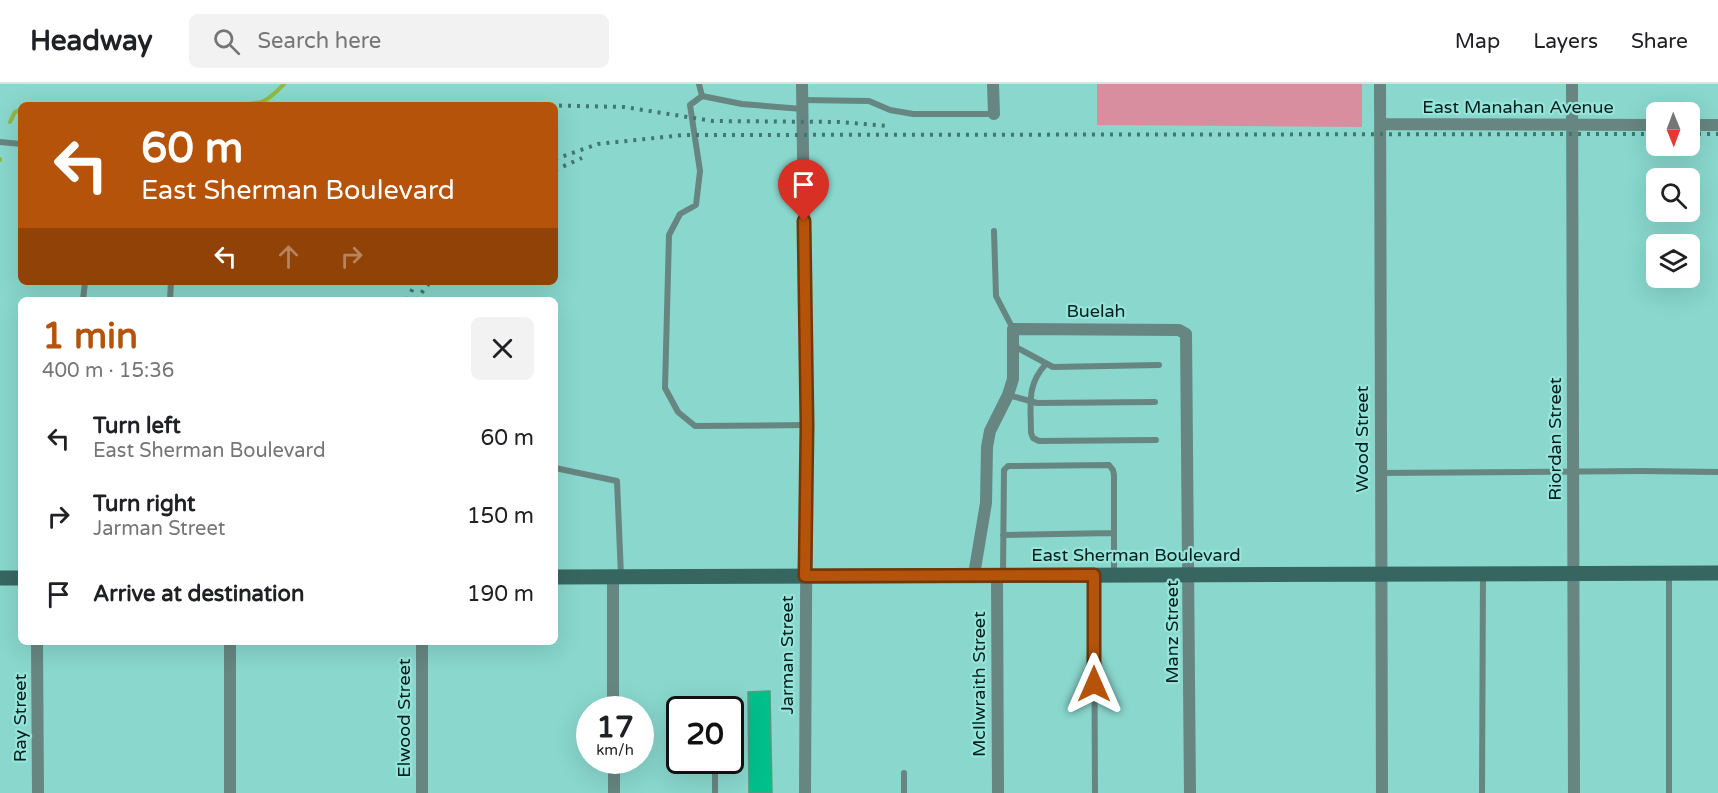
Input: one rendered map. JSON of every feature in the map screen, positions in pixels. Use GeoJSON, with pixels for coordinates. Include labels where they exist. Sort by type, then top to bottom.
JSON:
{"type":"FeatureCollection","features":[{"type":"Feature","properties":{"kind":"main road","name":"East Sherman Boulevard"},"geometry":{"type":"LineString","coordinates":[[558,577],[1718,573]]}},
{"type":"Feature","properties":{"kind":"main road"},"geometry":{"type":"LineString","coordinates":[[0,578],[18,578]]}},
{"type":"Feature","properties":{"kind":"street","name":"Jarman Street"},"geometry":{"type":"LineString","coordinates":[[802,84],[807,425],[805,793]]}},
{"type":"Feature","properties":{"kind":"street"},"geometry":{"type":"LineString","coordinates":[[993,84],[993,114]]}},
{"type":"Feature","properties":{"kind":"street","name":"Wood Street"},"geometry":{"type":"LineString","coordinates":[[1380,84],[1382,793]]}},
{"type":"Feature","properties":{"kind":"street","name":"Riordan Street"},"geometry":{"type":"LineString","coordinates":[[1572,84],[1574,793]]}},
{"type":"Feature","properties":{"kind":"street","name":"East Manahan Avenue"},"geometry":{"type":"LineString","coordinates":[[1380,124],[1646,125]]}},
{"type":"Feature","properties":{"kind":"street"},"geometry":{"type":"LineString","coordinates":[[1700,125],[1718,125]]}},
{"type":"Feature","properties":{"kind":"street"},"geometry":{"type":"LineString","coordinates":[[974,575],[986,503],[987,447],[990,431],[1008,395],[1013,379],[1013,328]]}},
{"type":"Feature","properties":{"kind":"street","name":"Buelah"},"geometry":{"type":"LineString","coordinates":[[1013,328],[1179,330]]}},
{"type":"Feature","properties":{"kind":"street","name":"Manz Street"},"geometry":{"type":"LineString","coordinates":[[1179,330],[1186,334],[1190,793]]}},
{"type":"Feature","properties":{"kind":"street","name":"McIlwraith Street"},"geometry":{"type":"LineString","coordinates":[[998,793],[1000,575]]}},
{"type":"Feature","properties":{"kind":"street"},"geometry":{"type":"LineString","coordinates":[[614,696],[617,576]]}},
{"type":"Feature","properties":{"kind":"street","name":"Ray Street"},"geometry":{"type":"LineString","coordinates":[[37,645],[38,793]]}},
{"type":"Feature","properties":{"kind":"street"},"geometry":{"type":"LineString","coordinates":[[230,645],[230,793]]}},
{"type":"Feature","properties":{"kind":"street","name":"Elwood Street"},"geometry":{"type":"LineString","coordinates":[[422,645],[422,793]]}},
{"type":"Feature","properties":{"kind":"street"},"geometry":{"type":"LineString","coordinates":[[614,774],[614,793]]}},
{"type":"Feature","properties":{"kind":"lane"},"geometry":{"type":"LineString","coordinates":[[699,84],[702,96]]}},
{"type":"Feature","properties":{"kind":"lane"},"geometry":{"type":"LineString","coordinates":[[807,425],[695,426],[678,412],[664,388],[669,235],[680,214],[696,204],[700,171],[690,105],[702,96],[742,104],[802,105],[868,101],[890,110],[913,114],[993,114]]}},
{"type":"Feature","properties":{"kind":"lane"},"geometry":{"type":"LineString","coordinates":[[0,142],[18,144]]}},
{"type":"Feature","properties":{"kind":"lane"},"geometry":{"type":"LineString","coordinates":[[994,231],[996,296],[1013,328]]}},
{"type":"Feature","properties":{"kind":"lane"},"geometry":{"type":"LineString","coordinates":[[1013,346],[1053,368],[1159,365]]}},
{"type":"Feature","properties":{"kind":"lane"},"geometry":{"type":"LineString","coordinates":[[1046,364],[1037,374],[1032,386],[1031,433],[1033,438],[1039,441],[1156,440]]}},
{"type":"Feature","properties":{"kind":"lane"},"geometry":{"type":"LineString","coordinates":[[1008,395],[1031,401],[1155,402]]}},
{"type":"Feature","properties":{"kind":"lane"},"geometry":{"type":"LineString","coordinates":[[1000,575],[1004,470],[1008,466],[1109,465],[1113,470],[1114,575]]}},
{"type":"Feature","properties":{"kind":"lane"},"geometry":{"type":"LineString","coordinates":[[558,469],[617,481],[617,576]]}},
{"type":"Feature","properties":{"kind":"lane"},"geometry":{"type":"LineString","coordinates":[[1380,473],[1718,472]]}},
{"type":"Feature","properties":{"kind":"lane"},"geometry":{"type":"LineString","coordinates":[[1003,536],[1114,533]]}},
{"type":"Feature","properties":{"kind":"lane"},"geometry":{"type":"LineString","coordinates":[[1482,793],[1483,574]]}},
{"type":"Feature","properties":{"kind":"lane"},"geometry":{"type":"LineString","coordinates":[[1669,574],[1669,793]]}},
{"type":"Feature","properties":{"kind":"lane"},"geometry":{"type":"LineString","coordinates":[[1094,575],[1095,793]]}},
{"type":"Feature","properties":{"kind":"lane"},"geometry":{"type":"LineString","coordinates":[[904,773],[904,793]]}},
{"type":"Feature","properties":{"kind":"lane"},"geometry":{"type":"LineString","coordinates":[[715,774],[715,793]]}},
{"type":"Feature","properties":{"kind":"shaded area"},"geometry":{"type":"Polygon","coordinates":[[[1097,84],[1362,84],[1362,127],[1097,125],[1097,84]]]}},
{"type":"Feature","properties":{"kind":"building"},"geometry":{"type":"Polygon","coordinates":[[[770,691],[772,793],[749,793],[748,692],[770,691]]]}},
{"type":"Feature","properties":{"kind":"waterway"},"geometry":{"type":"LineString","coordinates":[[261,102],[284,84]]}},
{"type":"Feature","properties":{"kind":"waterway"},"geometry":{"type":"LineString","coordinates":[[10,122],[15,112],[18,111]]}},
{"type":"Feature","properties":{"kind":"railway"},"geometry":{"type":"LineString","coordinates":[[558,106],[624,107],[713,121],[839,122],[888,126]]}},
{"type":"Feature","properties":{"kind":"railway"},"geometry":{"type":"LineString","coordinates":[[558,158],[598,144],[683,135],[1646,134]]}},
{"type":"Feature","properties":{"kind":"railway"},"geometry":{"type":"LineString","coordinates":[[1700,134],[1718,134]]}},
{"type":"Feature","properties":{"kind":"railway"},"geometry":{"type":"LineString","coordinates":[[558,169],[582,158]]}},
{"type":"Feature","properties":{"kind":"railway"},"geometry":{"type":"LineString","coordinates":[[408,297],[414,285]]}},
{"type":"Feature","properties":{"kind":"railway"},"geometry":{"type":"LineString","coordinates":[[418,297],[428,285]]}},
{"type":"Feature","properties":{"kind":"route"},"geometry":{"type":"LineString","coordinates":[[804,221],[807,425],[805,576],[1094,575],[1094,684]]}}]}
